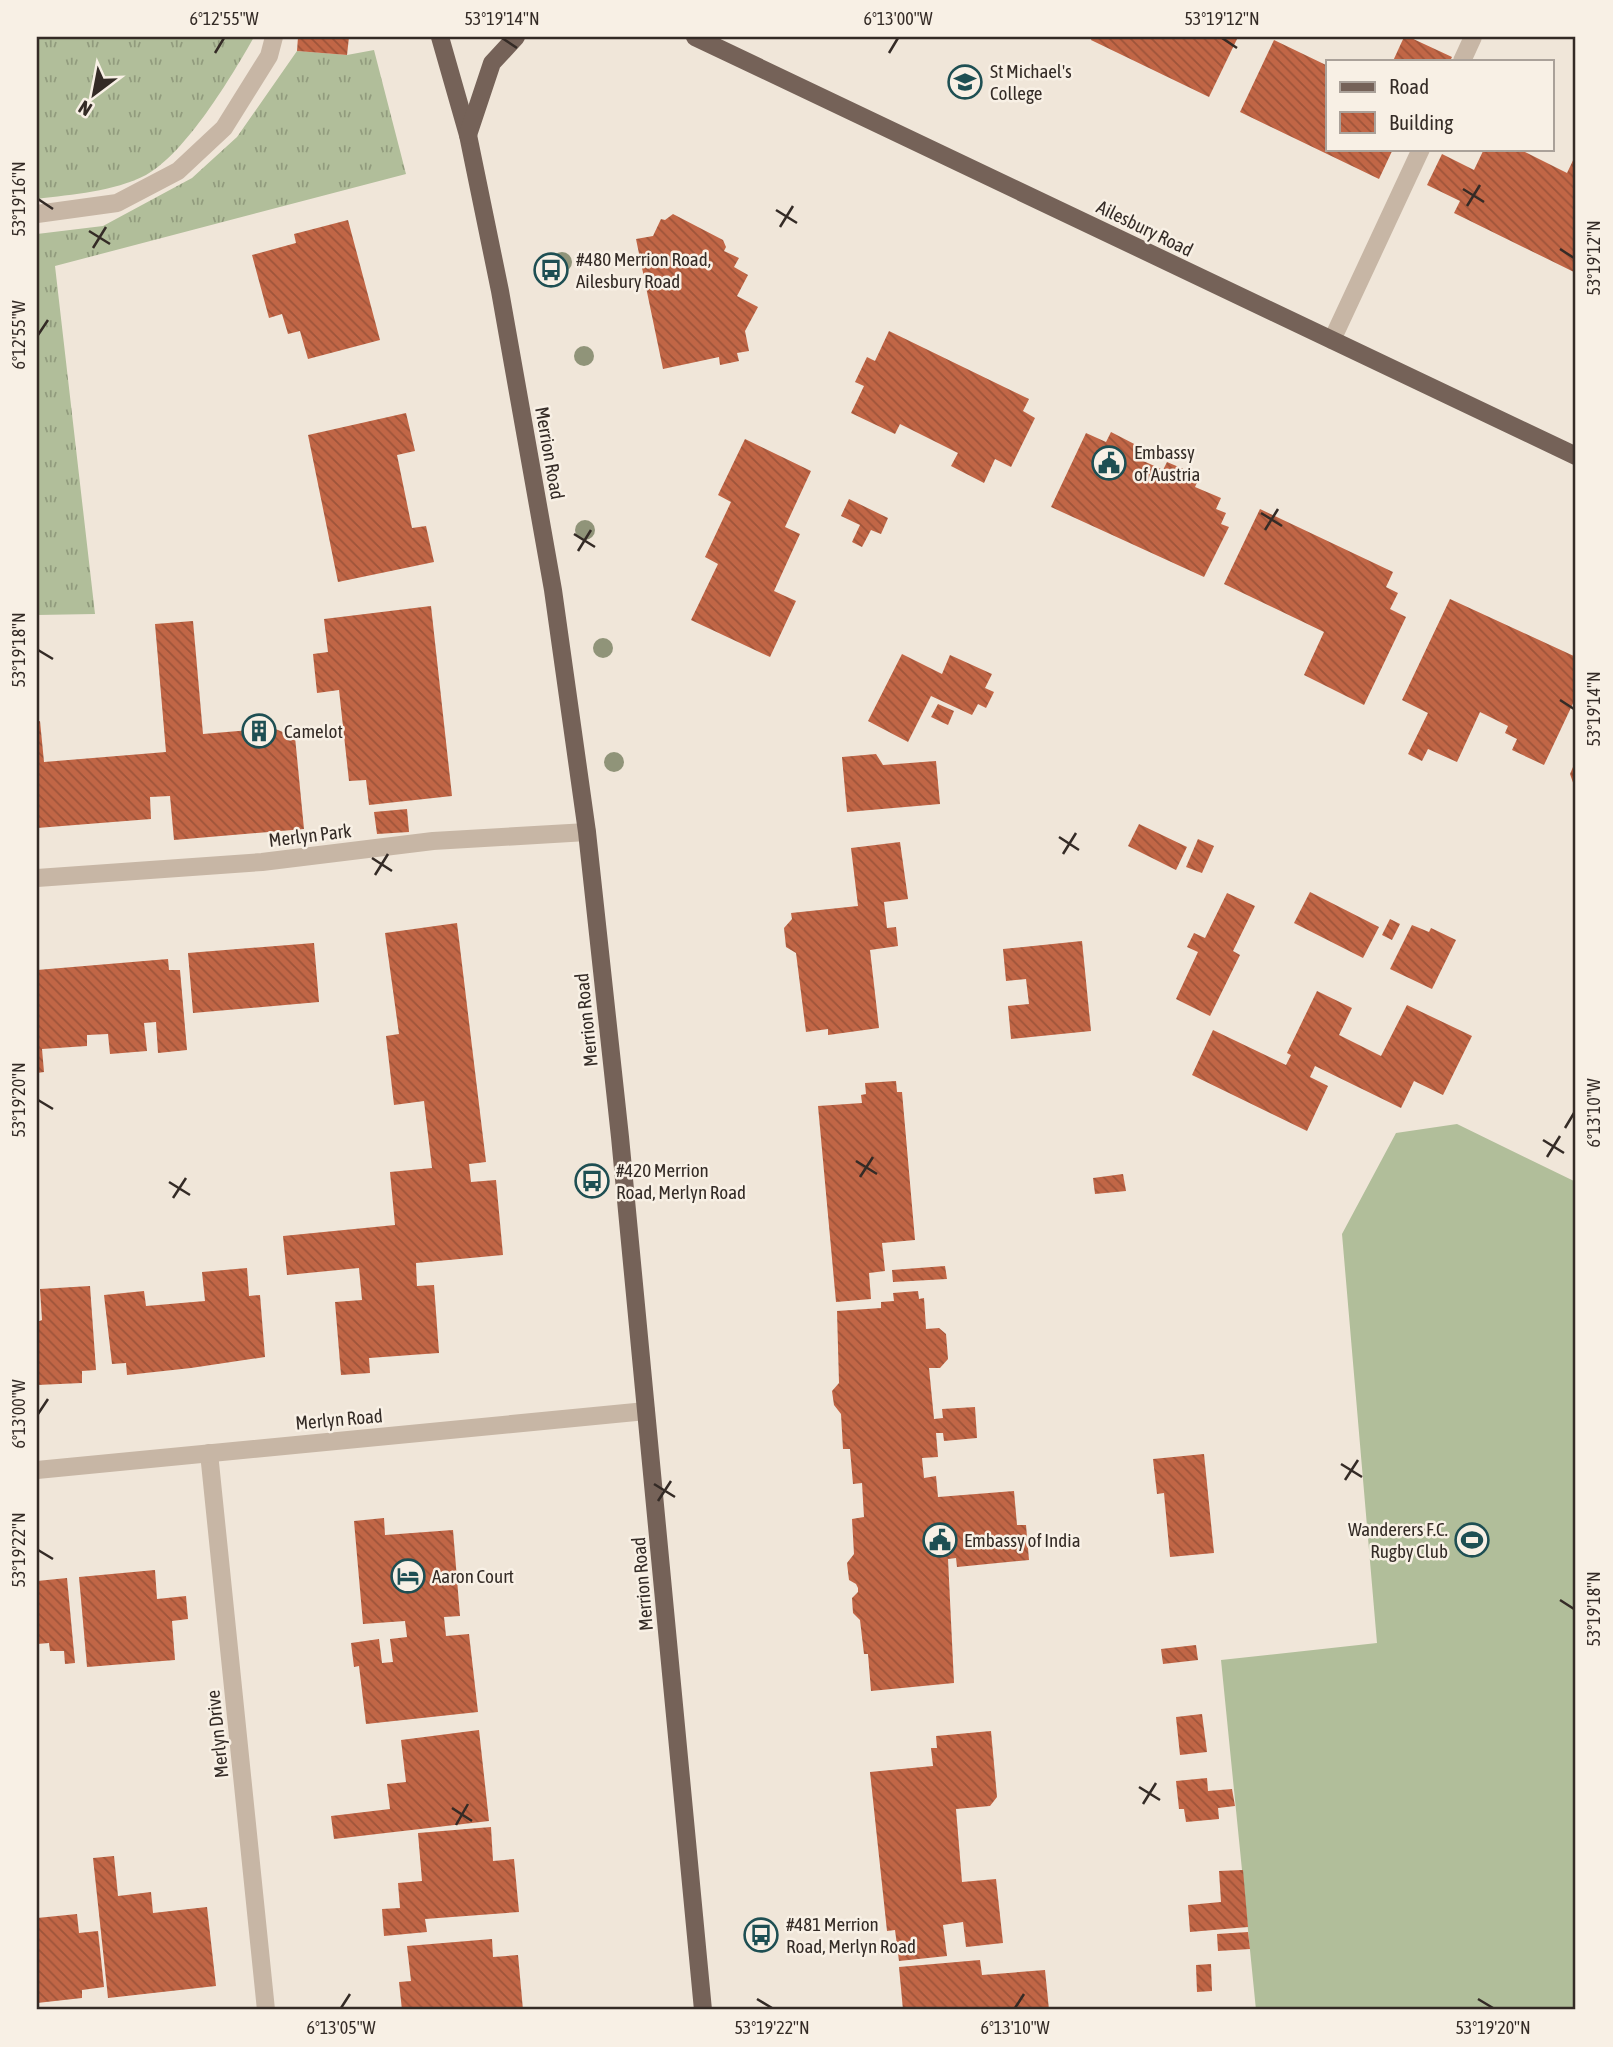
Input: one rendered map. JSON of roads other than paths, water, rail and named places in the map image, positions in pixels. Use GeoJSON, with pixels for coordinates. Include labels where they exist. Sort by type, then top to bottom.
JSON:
{"type":"FeatureCollection","features":[{"type":"Feature","properties":{"kind":"main road","name":"Merrion Road"},"geometry":{"type":"LineString","coordinates":[[440,37],[467,135],[500,290],[553,590],[587,832],[619,1127],[703,2010]]}},
{"type":"Feature","properties":{"kind":"main road"},"geometry":{"type":"LineString","coordinates":[[467,135],[492,63],[516,37]]}},
{"type":"Feature","properties":{"kind":"main road","name":"Ailesbury Road"},"geometry":{"type":"LineString","coordinates":[[695,37],[1576,456]]}},
{"type":"Feature","properties":{"kind":"street"},"geometry":{"type":"LineString","coordinates":[[37,214],[117,203],[178,171],[224,128],[269,55],[274,37]]}},
{"type":"Feature","properties":{"kind":"street"},"geometry":{"type":"LineString","coordinates":[[1462,60],[1473,37]]}},
{"type":"Feature","properties":{"kind":"street"},"geometry":{"type":"LineString","coordinates":[[1332,340],[1421,150]]}},
{"type":"Feature","properties":{"kind":"street","name":"Merlyn Park"},"geometry":{"type":"LineString","coordinates":[[37,878],[184,869],[433,841],[587,832]]}},
{"type":"Feature","properties":{"kind":"street","name":"Merlyn Road"},"geometry":{"type":"LineString","coordinates":[[37,1470],[646,1411]]}},
{"type":"Feature","properties":{"kind":"street","name":"Merlyn Drive"},"geometry":{"type":"LineString","coordinates":[[209,1453],[266,2010]]}},
{"type":"Feature","properties":{"kind":"place","name":"St Michael's College"},"geometry":{"type":"Point","coordinates":[965,82]}},
{"type":"Feature","properties":{"kind":"place","name":"#480 Merrion Road, Ailesbury Road"},"geometry":{"type":"Point","coordinates":[551,270]}},
{"type":"Feature","properties":{"kind":"place","name":"Embassy of Austria"},"geometry":{"type":"Point","coordinates":[1109,463]}},
{"type":"Feature","properties":{"kind":"place","name":"Camelot"},"geometry":{"type":"Point","coordinates":[259,731]}},
{"type":"Feature","properties":{"kind":"place","name":"#420 Merrion Road, Merlyn Road"},"geometry":{"type":"Point","coordinates":[592,1181]}},
{"type":"Feature","properties":{"kind":"place","name":"Embassy of India"},"geometry":{"type":"Point","coordinates":[940,1540]}},
{"type":"Feature","properties":{"kind":"place","name":"Wanderers F.C. Rugby Club"},"geometry":{"type":"Point","coordinates":[1472,1540]}},
{"type":"Feature","properties":{"kind":"place","name":"Aaron Court"},"geometry":{"type":"Point","coordinates":[408,1576]}},
{"type":"Feature","properties":{"kind":"place","name":"#481 Merrion Road, Merlyn Road"},"geometry":{"type":"Point","coordinates":[761,1935]}}]}
